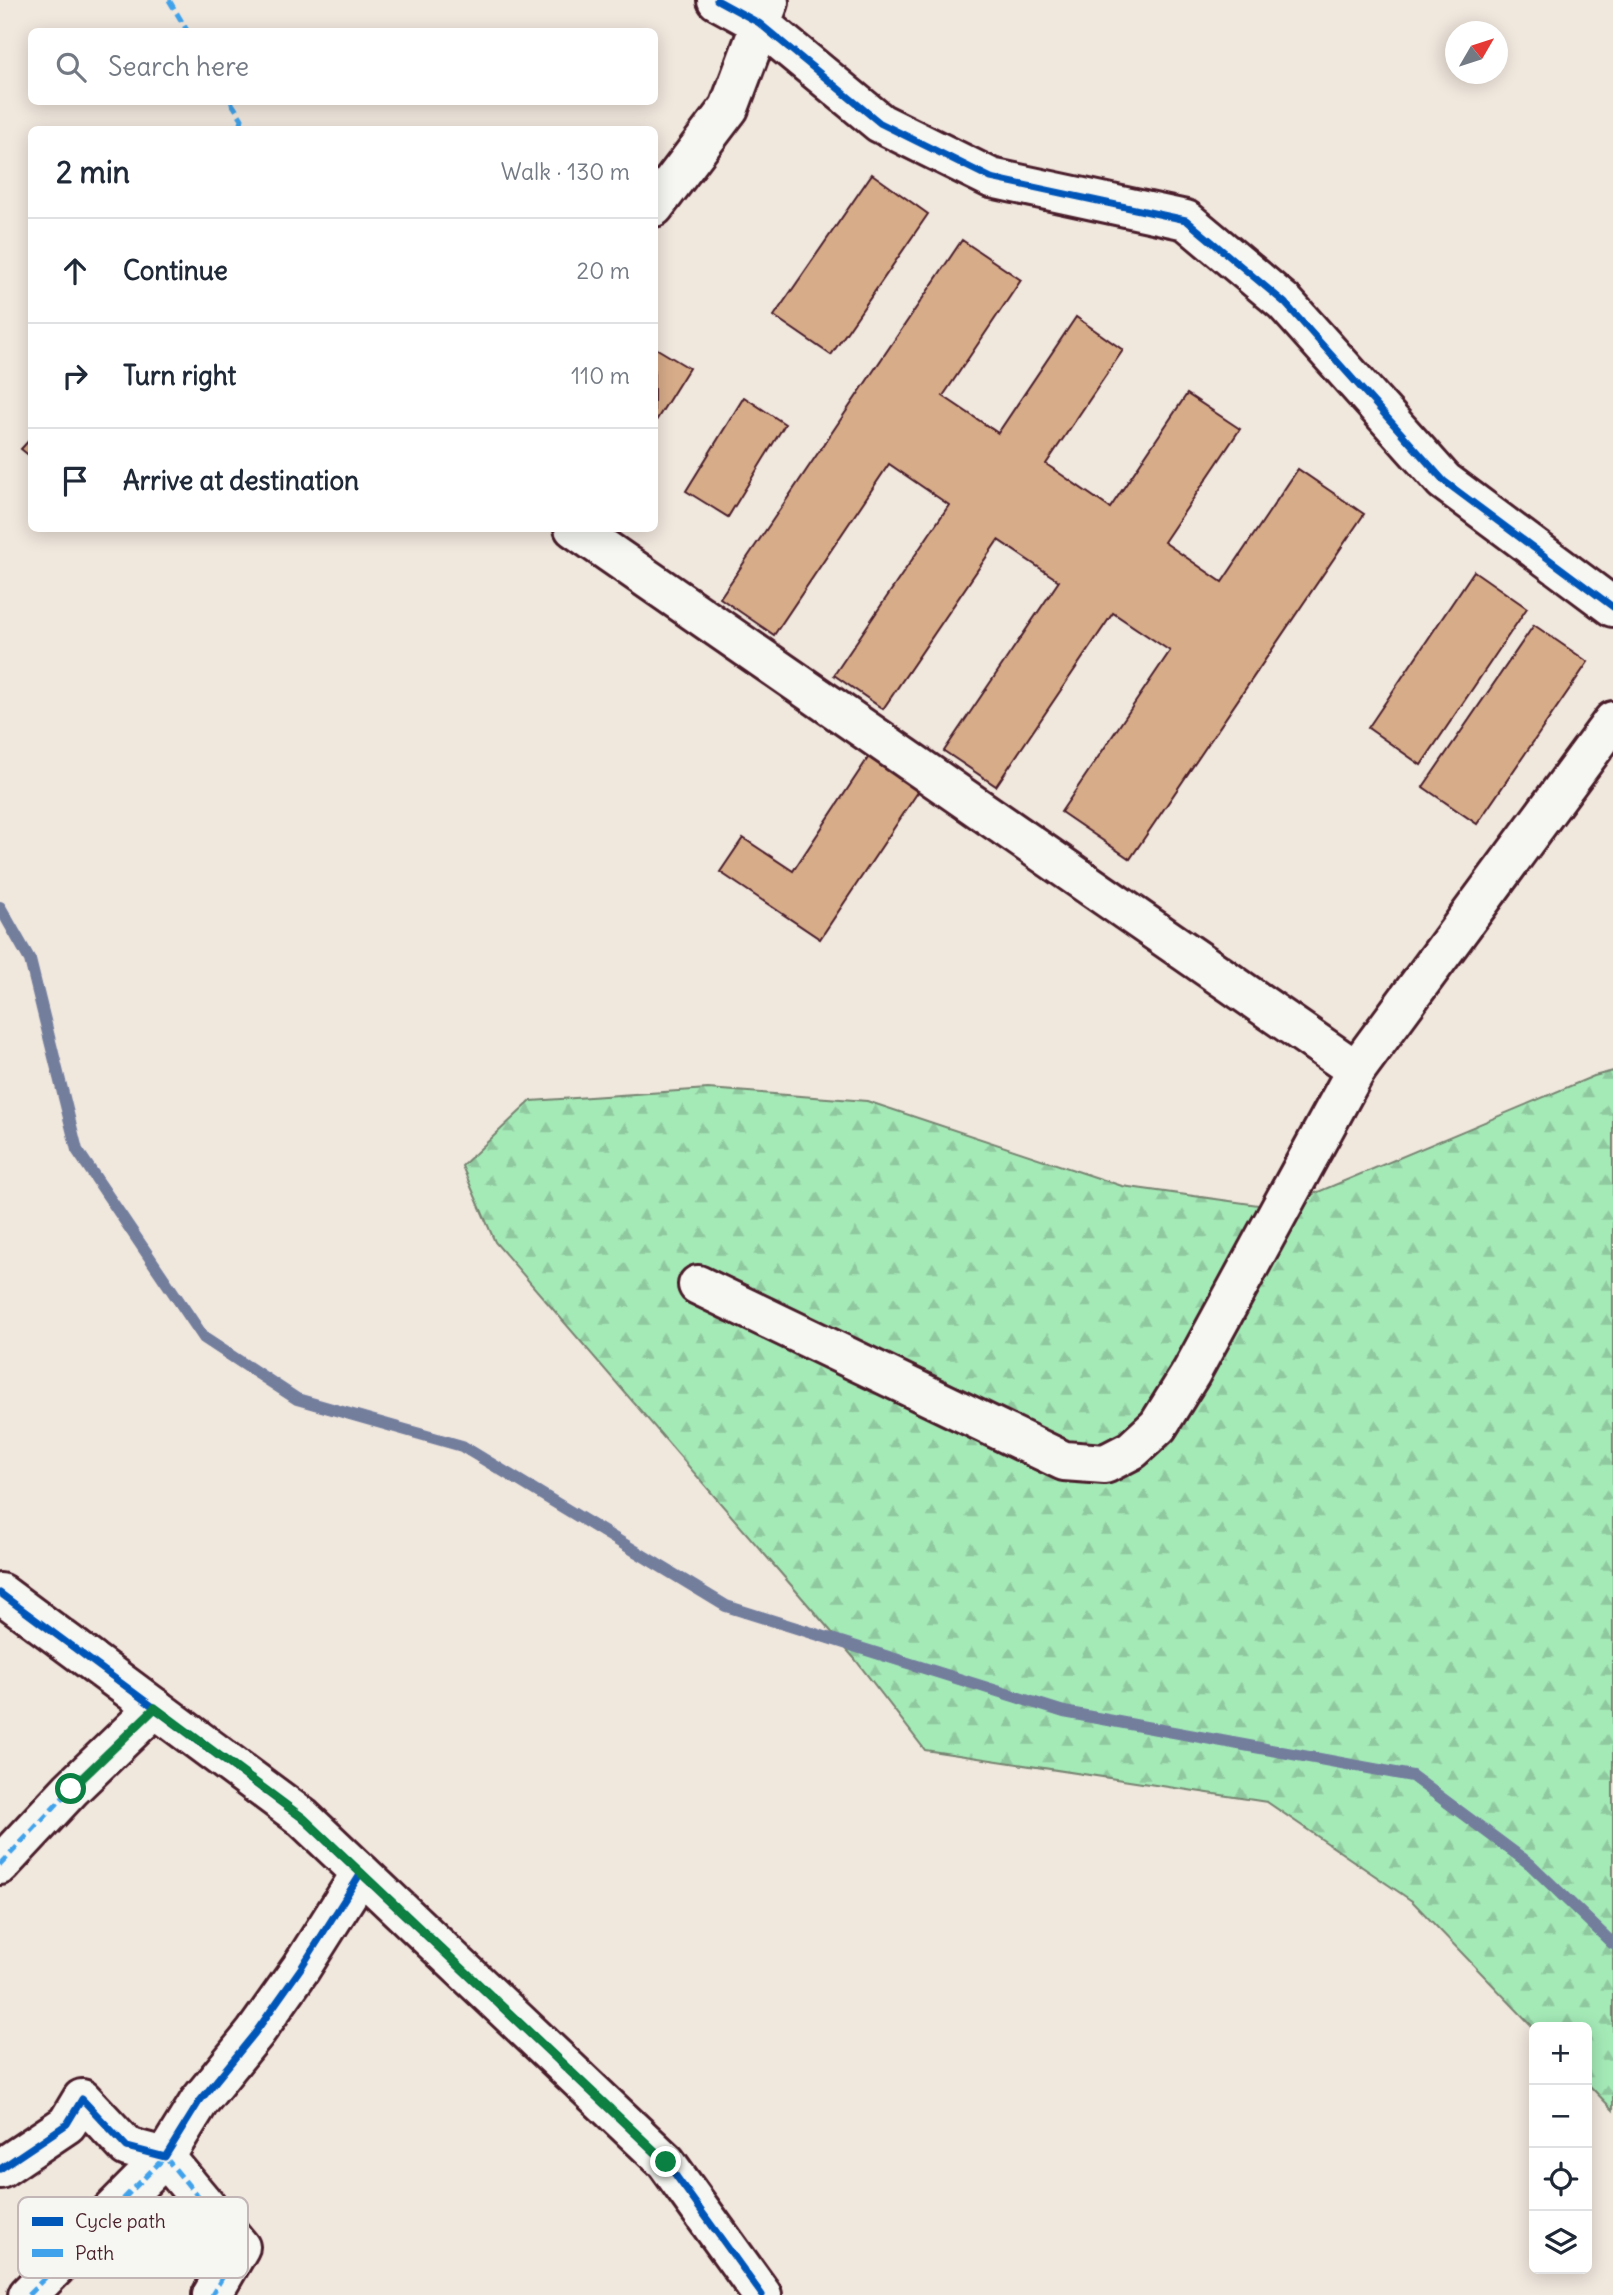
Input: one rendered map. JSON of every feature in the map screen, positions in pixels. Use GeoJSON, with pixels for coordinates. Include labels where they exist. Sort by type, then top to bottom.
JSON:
{"type":"FeatureCollection","features":[{"type":"Feature","properties":{"kind":"street"},"geometry":{"type":"LineString","coordinates":[[717,0],[764,12],[880,123],[991,178],[1186,220],[1285,303],[1444,481],[1613,607]]}},
{"type":"Feature","properties":{"kind":"street"},"geometry":{"type":"LineString","coordinates":[[658,202],[729,108],[764,12]]}},
{"type":"Feature","properties":{"kind":"street"},"geometry":{"type":"LineString","coordinates":[[580,532],[1356,1070]]}},
{"type":"Feature","properties":{"kind":"street"},"geometry":{"type":"LineString","coordinates":[[698,1285],[1064,1461],[1105,1464],[1132,1450],[1158,1426],[1191,1373],[1356,1070],[1613,721]]}},
{"type":"Feature","properties":{"kind":"street"},"geometry":{"type":"LineString","coordinates":[[0,1593],[303,1818],[666,2162],[762,2295]]}},
{"type":"Feature","properties":{"kind":"street"},"geometry":{"type":"LineString","coordinates":[[0,1865],[71,1789],[155,1708]]}},
{"type":"Feature","properties":{"kind":"street"},"geometry":{"type":"LineString","coordinates":[[125,2197],[164,2157],[199,2102],[255,2033],[301,1968],[361,1873]]}},
{"type":"Feature","properties":{"kind":"street"},"geometry":{"type":"LineString","coordinates":[[0,2169],[67,2124],[82,2099],[127,2147],[164,2157],[198,2197]]}},
{"type":"Feature","properties":{"kind":"street"},"geometry":{"type":"LineString","coordinates":[[28,2295],[45,2278]]}},
{"type":"Feature","properties":{"kind":"street"},"geometry":{"type":"LineString","coordinates":[[212,2295],[222,2278]]}},
{"type":"Feature","properties":{"kind":"green space"},"geometry":{"type":"Polygon","coordinates":[[[1613,1071],[1613,2110],[1592,2088],[1592,2022],[1529,2023],[1412,1901],[1267,1802],[925,1750],[854,1658],[495,1242],[462,1166],[531,1101],[708,1089],[867,1101],[1122,1186],[1280,1208],[1594,1076],[1613,1071]]]}},
{"type":"Feature","properties":{"kind":"building"},"geometry":{"type":"Polygon","coordinates":[[[872,174],[928,214],[831,355],[774,316],[872,174]]]}},
{"type":"Feature","properties":{"kind":"building"},"geometry":{"type":"Polygon","coordinates":[[[962,240],[1021,280],[943,396],[998,433],[1076,317],[1123,350],[1046,464],[1110,508],[1187,394],[1240,429],[1164,542],[1222,582],[1298,469],[1364,514],[1130,859],[1061,812],[1170,651],[1113,613],[996,786],[944,751],[1059,581],[998,540],[883,709],[834,675],[949,505],[889,464],[774,635],[720,598],[962,240]]]}},
{"type":"Feature","properties":{"kind":"building"},"geometry":{"type":"Polygon","coordinates":[[[658,349],[689,368],[658,418],[658,349]]]}},
{"type":"Feature","properties":{"kind":"building"},"geometry":{"type":"Polygon","coordinates":[[[744,397],[785,424],[728,517],[686,491],[744,397]]]}},
{"type":"Feature","properties":{"kind":"building"},"geometry":{"type":"Polygon","coordinates":[[[28,441],[28,455],[21,449],[28,441]]]}},
{"type":"Feature","properties":{"kind":"building"},"geometry":{"type":"Polygon","coordinates":[[[1474,571],[1527,608],[1421,765],[1368,728],[1474,571]]]}},
{"type":"Feature","properties":{"kind":"building"},"geometry":{"type":"Polygon","coordinates":[[[1534,625],[1588,662],[1477,824],[1423,787],[1534,625]]]}},
{"type":"Feature","properties":{"kind":"building"},"geometry":{"type":"Polygon","coordinates":[[[876,746],[926,780],[820,939],[720,872],[743,838],[793,871],[876,746]]]}},
{"type":"Feature","properties":{"kind":"waterway"},"geometry":{"type":"LineString","coordinates":[[0,907],[30,960],[77,1150],[204,1338],[297,1399],[462,1446],[726,1606],[1064,1712],[1412,1776],[1530,1864],[1613,1944]]}},
{"type":"Feature","properties":{"kind":"marked path"},"geometry":{"type":"LineString","coordinates":[[169,0],[186,28]]}},
{"type":"Feature","properties":{"kind":"marked path"},"geometry":{"type":"LineString","coordinates":[[233,105],[242,119],[240,126]]}},
{"type":"Feature","properties":{"kind":"marked path"},"geometry":{"type":"LineString","coordinates":[[0,1865],[71,1789],[155,1708]]}},
{"type":"Feature","properties":{"kind":"marked path"},"geometry":{"type":"LineString","coordinates":[[125,2197],[165,2157],[198,2197]]}},
{"type":"Feature","properties":{"kind":"marked path"},"geometry":{"type":"LineString","coordinates":[[28,2295],[45,2278]]}},
{"type":"Feature","properties":{"kind":"marked path"},"geometry":{"type":"LineString","coordinates":[[212,2295],[222,2278]]}},
{"type":"Feature","properties":{"kind":"cycle path"},"geometry":{"type":"LineString","coordinates":[[717,0],[759,23],[880,123],[991,178],[1186,220],[1285,303],[1444,481],[1613,607]]}},
{"type":"Feature","properties":{"kind":"cycle path"},"geometry":{"type":"LineString","coordinates":[[0,1593],[303,1818],[666,2162],[762,2295]]}},
{"type":"Feature","properties":{"kind":"cycle path"},"geometry":{"type":"LineString","coordinates":[[0,2169],[67,2124],[82,2099],[127,2147],[165,2157],[199,2102],[255,2033],[301,1968],[361,1873]]}},
{"type":"Feature","properties":{"kind":"route"},"geometry":{"type":"LineString","coordinates":[[71,1789],[155,1708],[303,1818],[666,2162]]}}]}
